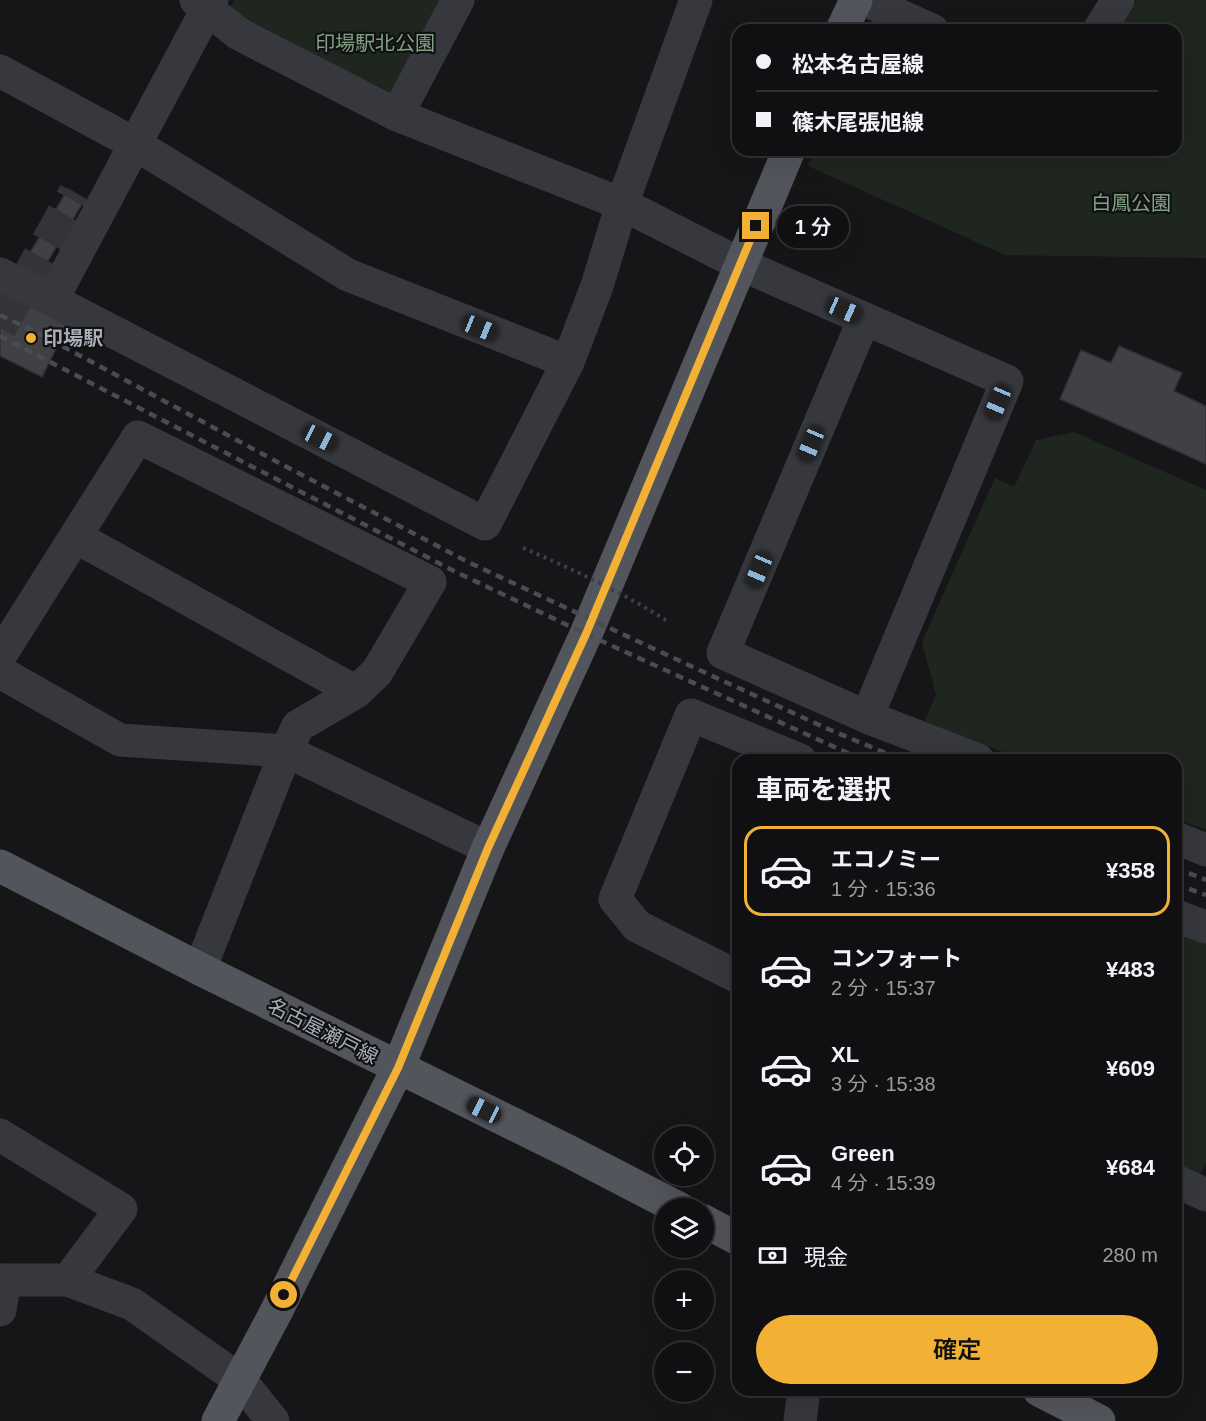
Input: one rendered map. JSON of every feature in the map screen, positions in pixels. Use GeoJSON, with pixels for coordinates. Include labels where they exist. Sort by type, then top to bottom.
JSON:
{"type":"FeatureCollection","features":[{"type":"Feature","properties":{"kind":"main road"},"geometry":{"type":"LineString","coordinates":[[845,24],[856,0]]}},
{"type":"Feature","properties":{"kind":"main road"},"geometry":{"type":"LineString","coordinates":[[218,1421],[275,1314],[398,1068],[488,848],[586,634],[786,156]]}},
{"type":"Feature","properties":{"kind":"main road","name":"名古屋瀬戸線"},"geometry":{"type":"LineString","coordinates":[[0,866],[200,969],[659,1198]]}},
{"type":"Feature","properties":{"kind":"main road"},"geometry":{"type":"LineString","coordinates":[[714,1226],[732,1236]]}},
{"type":"Feature","properties":{"kind":"main road"},"geometry":{"type":"LineString","coordinates":[[1051,1396],[1099,1421]]}},
{"type":"Feature","properties":{"kind":"street"},"geometry":{"type":"LineString","coordinates":[[397,115],[458,0]]}},
{"type":"Feature","properties":{"kind":"street"},"geometry":{"type":"LineString","coordinates":[[0,274],[484,524],[568,362],[597,286],[622,204],[696,0]]}},
{"type":"Feature","properties":{"kind":"street"},"geometry":{"type":"LineString","coordinates":[[865,0],[919,24]]}},
{"type":"Feature","properties":{"kind":"street"},"geometry":{"type":"LineString","coordinates":[[1103,24],[1118,0]]}},
{"type":"Feature","properties":{"kind":"street"},"geometry":{"type":"LineString","coordinates":[[52,300],[135,144],[205,3],[239,33],[397,115],[622,204],[740,264],[1007,381],[867,717]]}},
{"type":"Feature","properties":{"kind":"street"},"geometry":{"type":"LineString","coordinates":[[0,71],[135,144],[348,275],[568,362]]}},
{"type":"Feature","properties":{"kind":"street"},"geometry":{"type":"LineString","coordinates":[[864,319],[723,653],[867,717],[963,754]]}},
{"type":"Feature","properties":{"kind":"street"},"geometry":{"type":"LineString","coordinates":[[0,656],[138,437],[430,582],[377,672],[356,692],[298,726],[200,969]]}},
{"type":"Feature","properties":{"kind":"street"},"geometry":{"type":"LineString","coordinates":[[75,537],[356,692]]}},
{"type":"Feature","properties":{"kind":"street"},"geometry":{"type":"LineString","coordinates":[[0,672],[120,740],[286,751],[488,848]]}},
{"type":"Feature","properties":{"kind":"street"},"geometry":{"type":"LineString","coordinates":[[732,974],[637,926],[615,899],[691,715],[785,754]]}},
{"type":"Feature","properties":{"kind":"street"},"geometry":{"type":"LineString","coordinates":[[1182,840],[1206,850]]}},
{"type":"Feature","properties":{"kind":"street"},"geometry":{"type":"LineString","coordinates":[[1182,918],[1206,927]]}},
{"type":"Feature","properties":{"kind":"street"},"geometry":{"type":"LineString","coordinates":[[0,1135],[121,1209],[68,1280]]}},
{"type":"Feature","properties":{"kind":"street"},"geometry":{"type":"LineString","coordinates":[[2,1290],[68,1280],[132,1304],[240,1380],[273,1421]]}},
{"type":"Feature","properties":{"kind":"street"},"geometry":{"type":"LineString","coordinates":[[800,1421],[803,1396]]}},
{"type":"Feature","properties":{"kind":"path"},"geometry":{"type":"LineString","coordinates":[[523,548],[555,561],[644,606],[667,621]]}},
{"type":"Feature","properties":{"kind":"green space","name":"印場駅北公園"},"geometry":{"type":"Polygon","coordinates":[[[234,0],[445,0],[391,101],[228,10],[234,0]]]}},
{"type":"Feature","properties":{"kind":"green space","name":"白鳳公園"},"geometry":{"type":"Polygon","coordinates":[[[1136,0],[1206,0],[1206,258],[1005,255],[808,166],[813,156],[1182,156],[1182,24],[1122,24],[1136,0]]]}},
{"type":"Feature","properties":{"kind":"green space"},"geometry":{"type":"Polygon","coordinates":[[[1074,432],[1206,490],[1206,830],[1182,821],[1182,754],[1008,754],[924,722],[936,695],[922,642],[995,478],[1014,487],[1036,440],[1074,432]]]}},
{"type":"Feature","properties":{"kind":"green space"},"geometry":{"type":"Polygon","coordinates":[[[1182,932],[1206,941],[1206,1163],[1197,1181],[1182,1173],[1182,932]]]}},
{"type":"Feature","properties":{"kind":"building"},"geometry":{"type":"Polygon","coordinates":[[[68,189],[85,199],[42,271],[25,261],[68,189]]]}},
{"type":"Feature","properties":{"kind":"building","name":"印場駅"},"geometry":{"type":"Polygon","coordinates":[[[0,282],[71,319],[42,377],[0,356],[0,282]]]}},
{"type":"Feature","properties":{"kind":"building"},"geometry":{"type":"Polygon","coordinates":[[[1119,346],[1182,373],[1174,391],[1206,406],[1206,464],[1060,399],[1081,350],[1111,363],[1119,346]]]}},
{"type":"Feature","properties":{"kind":"tunnel"},"geometry":{"type":"LineString","coordinates":[[0,328],[75,193]]}},
{"type":"Feature","properties":{"kind":"railway"},"geometry":{"type":"LineString","coordinates":[[0,315],[38,333],[468,562],[828,729],[888,754]]}},
{"type":"Feature","properties":{"kind":"railway"},"geometry":{"type":"LineString","coordinates":[[0,336],[454,571],[850,754]]}},
{"type":"Feature","properties":{"kind":"railway"},"geometry":{"type":"LineString","coordinates":[[1182,870],[1206,880]]}},
{"type":"Feature","properties":{"kind":"railway"},"geometry":{"type":"LineString","coordinates":[[1182,886],[1206,895]]}},
{"type":"Feature","properties":{"kind":"place","name":"印場駅"},"geometry":{"type":"Point","coordinates":[31,338]}},
{"type":"Feature","properties":{"kind":"route"},"geometry":{"type":"LineString","coordinates":[[284,1295],[398,1068],[488,848],[586,634],[756,226]]}}]}
